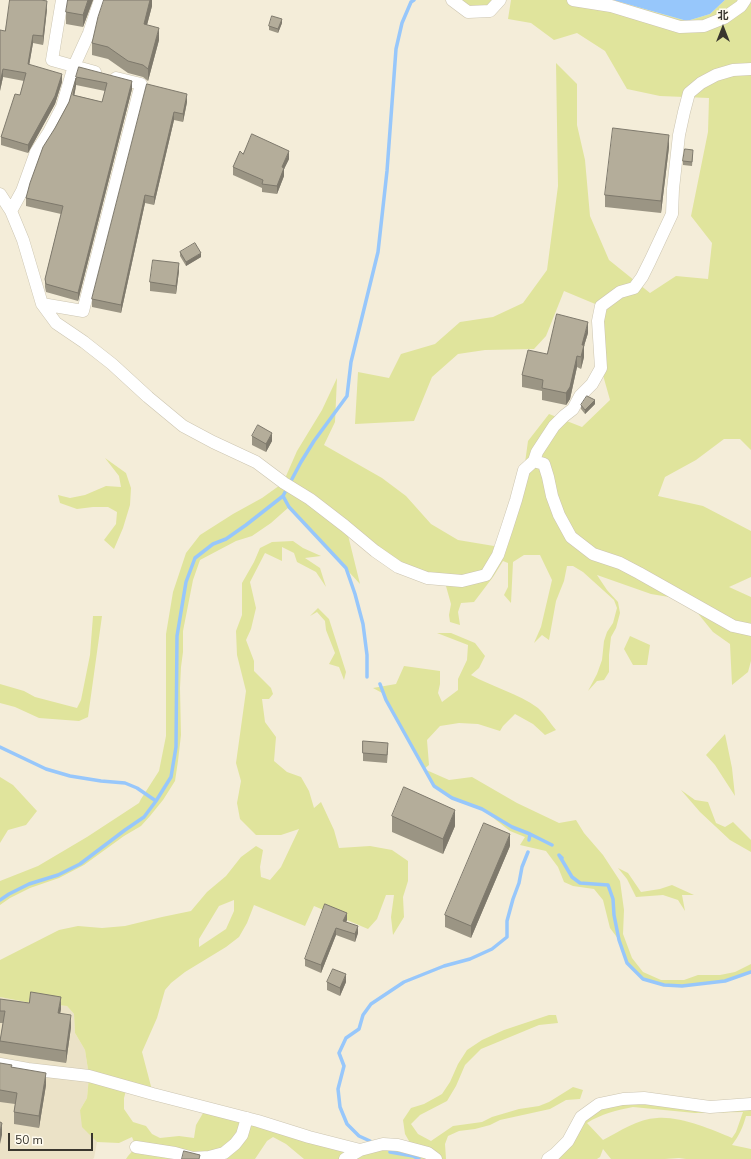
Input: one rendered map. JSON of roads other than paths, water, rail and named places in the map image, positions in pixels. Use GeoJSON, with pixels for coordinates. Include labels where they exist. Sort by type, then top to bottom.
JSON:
{"type":"FeatureCollection","features":[{"type":"Feature","properties":{"kind":"street"},"geometry":{"type":"LineString","coordinates":[[42,304],[83,311],[142,84],[52,60],[62,0]]}},
{"type":"Feature","properties":{"kind":"street"},"geometry":{"type":"LineString","coordinates":[[11,211],[22,191],[36,152],[49,132],[62,107],[74,66],[90,33],[100,0]]}},
{"type":"Feature","properties":{"kind":"street"},"geometry":{"type":"LineString","coordinates":[[452,0],[468,12],[490,11],[500,0]]}},
{"type":"Feature","properties":{"kind":"street"},"geometry":{"type":"LineString","coordinates":[[573,0],[612,6],[680,27],[704,26],[724,18],[741,6],[745,0]]}},
{"type":"Feature","properties":{"kind":"street"},"geometry":{"type":"LineString","coordinates":[[0,194],[11,211],[23,240],[42,304],[56,322],[112,364],[183,426],[256,462],[316,504],[398,567],[426,578],[462,581],[486,575],[498,555],[524,470],[534,461],[537,452],[554,426],[573,409],[580,396],[592,384],[601,368],[598,321],[601,306],[620,292],[634,288],[642,277],[672,214],[673,189],[679,135],[689,93],[701,83],[716,75],[733,70],[751,69]]}},
{"type":"Feature","properties":{"kind":"street"},"geometry":{"type":"LineString","coordinates":[[534,461],[544,464],[552,496],[559,515],[571,538],[593,554],[620,563],[733,626],[751,630]]}},
{"type":"Feature","properties":{"kind":"street"},"geometry":{"type":"LineString","coordinates":[[0,1064],[28,1069],[89,1076],[360,1150]]}},
{"type":"Feature","properties":{"kind":"street"},"geometry":{"type":"LineString","coordinates":[[548,1159],[568,1141],[581,1117],[599,1104],[623,1099],[644,1098],[710,1107],[751,1104]]}},
{"type":"Feature","properties":{"kind":"street"},"geometry":{"type":"LineString","coordinates":[[136,1147],[174,1153],[193,1158],[209,1157],[224,1153],[235,1144],[242,1135],[247,1118]]}},
{"type":"Feature","properties":{"kind":"street"},"geometry":{"type":"LineString","coordinates":[[345,1159],[360,1150],[383,1144],[398,1144],[428,1153],[436,1159]]}},
{"type":"Feature","properties":{"kind":"water"},"geometry":{"type":"Polygon","coordinates":[[[613,0],[725,0],[710,14],[687,21],[613,0]]]}},
{"type":"Feature","properties":{"kind":"waterway"},"geometry":{"type":"LineString","coordinates":[[0,900],[29,884],[58,875],[80,864],[144,817],[156,801],[171,777],[176,747],[177,636],[186,582],[195,558],[213,544],[226,539],[246,525],[283,496],[314,441],[347,396],[351,362],[378,252],[387,171],[396,49],[402,23],[411,2],[414,0]]}},
{"type":"Feature","properties":{"kind":"waterway"},"geometry":{"type":"LineString","coordinates":[[283,496],[289,507],[346,568],[363,624],[367,655],[367,677]]}},
{"type":"Feature","properties":{"kind":"waterway"},"geometry":{"type":"LineString","coordinates":[[380,684],[386,700],[434,786],[452,798],[482,809],[512,827],[552,845]]}},
{"type":"Feature","properties":{"kind":"waterway"},"geometry":{"type":"LineString","coordinates":[[0,747],[46,769],[70,776],[125,783],[137,788],[156,801]]}},
{"type":"Feature","properties":{"kind":"waterway"},"geometry":{"type":"LineString","coordinates":[[529,840],[530,834]]}},
{"type":"Feature","properties":{"kind":"waterway"},"geometry":{"type":"LineString","coordinates":[[370,1141],[359,1136],[347,1124],[340,1107],[338,1089],[344,1066],[339,1053],[346,1038],[359,1029],[363,1015],[371,1004],[404,982],[444,966],[470,959],[492,949],[507,937],[507,921],[519,883],[522,867],[528,852]]}},
{"type":"Feature","properties":{"kind":"waterway"},"geometry":{"type":"LineString","coordinates":[[562,858],[559,855],[572,877],[580,883],[608,885],[613,899],[614,915],[619,940],[627,963],[643,979],[664,985],[682,986],[725,981],[751,972]]}},
{"type":"Feature","properties":{"kind":"waterway"},"geometry":{"type":"LineString","coordinates":[[390,1152],[413,1156],[419,1159]]}}]}
